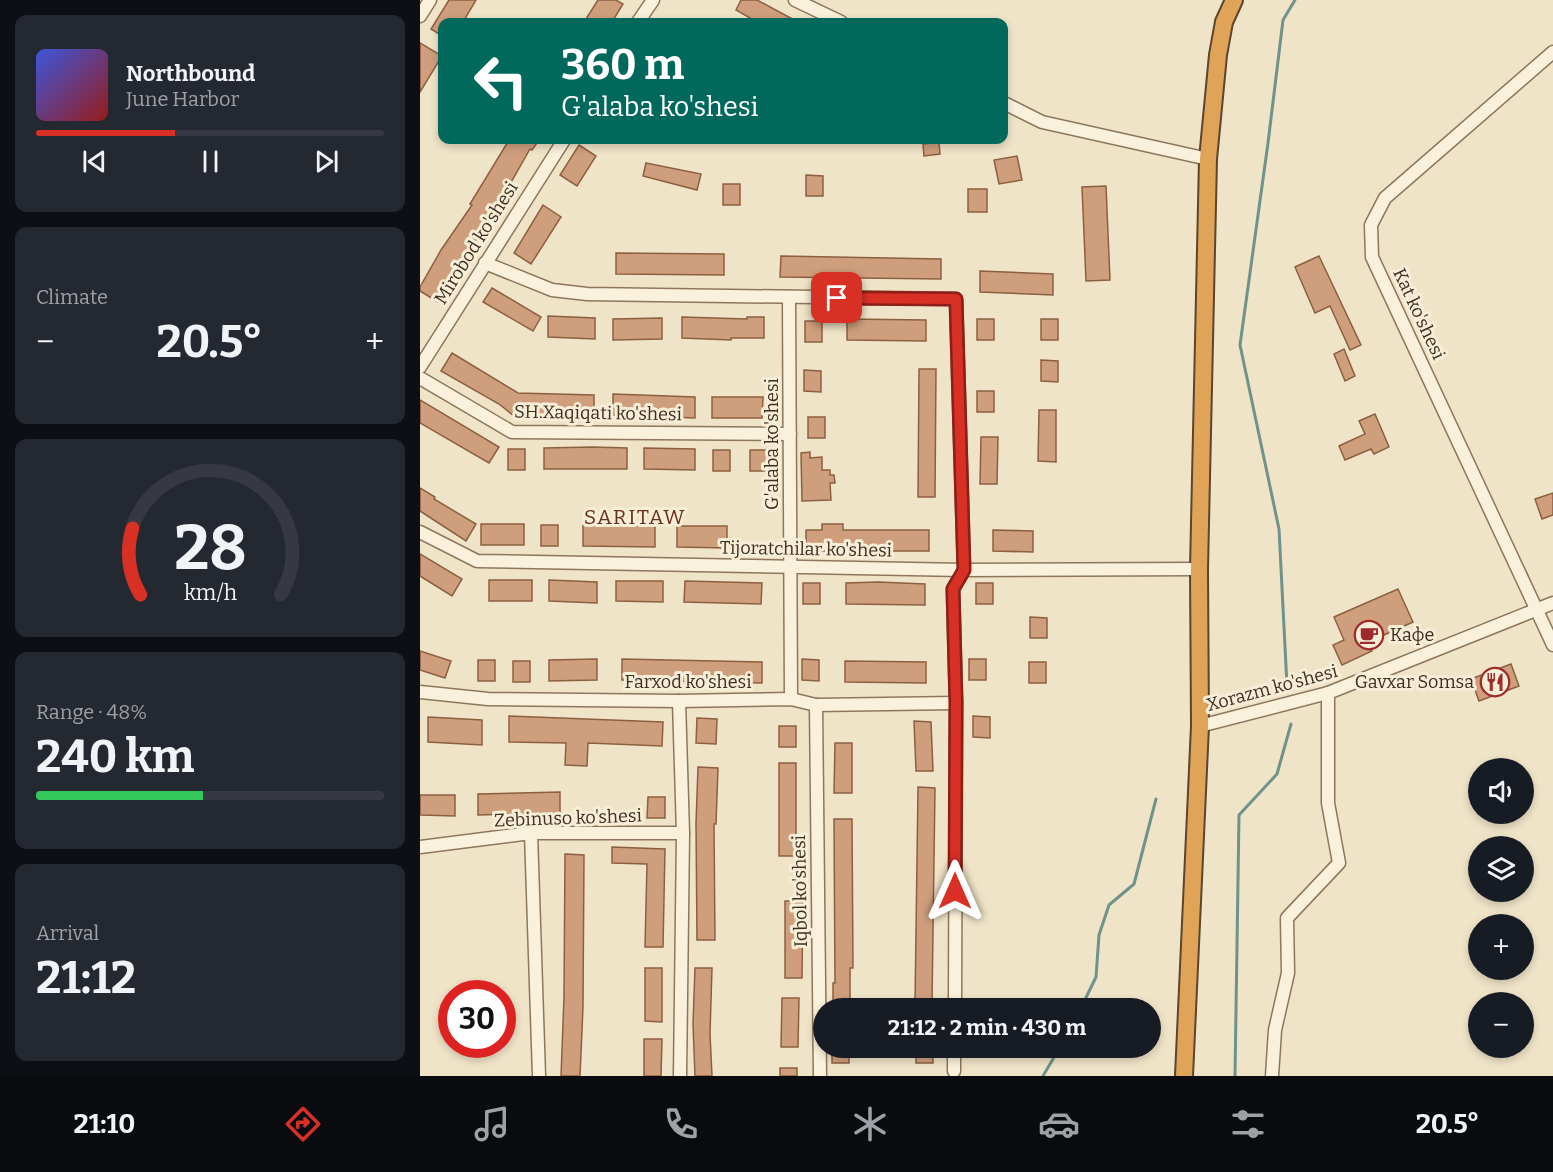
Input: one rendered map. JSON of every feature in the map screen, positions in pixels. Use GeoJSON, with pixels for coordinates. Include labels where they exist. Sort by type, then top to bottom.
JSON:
{"type":"FeatureCollection","features":[{"type":"Feature","properties":{"kind":"highway"},"geometry":{"type":"LineString","coordinates":[[1184,1076],[1200,726],[1198,569],[1208,159],[1218,55],[1224,22],[1234,0]]}},
{"type":"Feature","properties":{"kind":"street"},"geometry":{"type":"LineString","coordinates":[[420,16],[430,0]]}},
{"type":"Feature","properties":{"kind":"street"},"geometry":{"type":"LineString","coordinates":[[641,18],[653,0]]}},
{"type":"Feature","properties":{"kind":"street"},"geometry":{"type":"LineString","coordinates":[[795,0],[833,18]]}},
{"type":"Feature","properties":{"kind":"street","name":"Kat ko'shesi"},"geometry":{"type":"LineString","coordinates":[[1553,52],[1385,198],[1371,225],[1372,257],[1553,645]]}},
{"type":"Feature","properties":{"kind":"street"},"geometry":{"type":"LineString","coordinates":[[1008,105],[1042,122],[1208,159]]}},
{"type":"Feature","properties":{"kind":"street","name":"Mirobod ko'shesi"},"geometry":{"type":"LineString","coordinates":[[420,367],[561,144]]}},
{"type":"Feature","properties":{"kind":"street"},"geometry":{"type":"LineString","coordinates":[[485,262],[552,290],[587,294],[956,299],[964,570],[953,589],[956,703],[955,998]]}},
{"type":"Feature","properties":{"kind":"street","name":"G'alaba ko'shesi"},"geometry":{"type":"LineString","coordinates":[[789,297],[791,699]]}},
{"type":"Feature","properties":{"kind":"street","name":"SH.Xaqiqati ko'shesi"},"geometry":{"type":"LineString","coordinates":[[420,378],[512,432],[790,434]]}},
{"type":"Feature","properties":{"kind":"street","name":"Tijoratchilar ko'shesi"},"geometry":{"type":"LineString","coordinates":[[420,532],[477,561],[964,570],[1198,569]]}},
{"type":"Feature","properties":{"kind":"street","name":"Xorazm ko'shesi"},"geometry":{"type":"LineString","coordinates":[[1200,726],[1328,693],[1553,603]]}},
{"type":"Feature","properties":{"kind":"street","name":"Farxod ko'shesi"},"geometry":{"type":"LineString","coordinates":[[420,692],[488,699],[679,701],[791,699],[816,705],[956,703]]}},
{"type":"Feature","properties":{"kind":"street"},"geometry":{"type":"LineString","coordinates":[[1272,1076],[1275,1030],[1288,973],[1287,918],[1339,862],[1328,803],[1328,693]]}},
{"type":"Feature","properties":{"kind":"street"},"geometry":{"type":"LineString","coordinates":[[679,701],[682,833],[680,1076]]}},
{"type":"Feature","properties":{"kind":"street","name":"Iqbol ko'shesi"},"geometry":{"type":"LineString","coordinates":[[816,705],[820,1076]]}},
{"type":"Feature","properties":{"kind":"street"},"geometry":{"type":"LineString","coordinates":[[531,833],[539,1076]]}},
{"type":"Feature","properties":{"kind":"street","name":"Zebinuso ko'shesi"},"geometry":{"type":"LineString","coordinates":[[420,847],[531,833],[682,833]]}},
{"type":"Feature","properties":{"kind":"street"},"geometry":{"type":"LineString","coordinates":[[954,1058],[954,1071]]}},
{"type":"Feature","properties":{"kind":"building"},"geometry":{"type":"Polygon","coordinates":[[[449,0],[476,0],[465,18],[438,18],[438,33],[431,29],[449,0]]]}},
{"type":"Feature","properties":{"kind":"building"},"geometry":{"type":"Polygon","coordinates":[[[598,0],[616,0],[623,4],[614,18],[587,18],[598,0]]]}},
{"type":"Feature","properties":{"kind":"building"},"geometry":{"type":"Polygon","coordinates":[[[741,0],[757,0],[791,18],[750,18],[736,10],[741,0]]]}},
{"type":"Feature","properties":{"kind":"building"},"geometry":{"type":"Polygon","coordinates":[[[420,43],[438,54],[438,63],[420,92],[420,43]]]}},
{"type":"Feature","properties":{"kind":"building"},"geometry":{"type":"Polygon","coordinates":[[[507,144],[536,144],[532,150],[530,149],[480,237],[478,236],[438,302],[420,291],[420,287],[441,250],[472,205],[470,204],[507,144]]]}},
{"type":"Feature","properties":{"kind":"building"},"geometry":{"type":"Polygon","coordinates":[[[923,144],[939,144],[940,154],[924,156],[923,144]]]}},
{"type":"Feature","properties":{"kind":"building"},"geometry":{"type":"Polygon","coordinates":[[[579,145],[596,156],[577,186],[560,175],[579,145]]]}},
{"type":"Feature","properties":{"kind":"building"},"geometry":{"type":"Polygon","coordinates":[[[1017,156],[1022,180],[999,184],[994,160],[1017,156]]]}},
{"type":"Feature","properties":{"kind":"building"},"geometry":{"type":"Polygon","coordinates":[[[646,163],[701,174],[697,190],[643,176],[646,163]]]}},
{"type":"Feature","properties":{"kind":"building"},"geometry":{"type":"Polygon","coordinates":[[[806,175],[823,176],[823,196],[806,196],[806,175]]]}},
{"type":"Feature","properties":{"kind":"building"},"geometry":{"type":"Polygon","coordinates":[[[723,184],[740,184],[740,205],[723,205],[723,184]]]}},
{"type":"Feature","properties":{"kind":"building"},"geometry":{"type":"Polygon","coordinates":[[[1106,186],[1110,280],[1086,281],[1082,187],[1106,186]]]}},
{"type":"Feature","properties":{"kind":"building"},"geometry":{"type":"Polygon","coordinates":[[[968,189],[987,189],[987,212],[968,212],[968,189]]]}},
{"type":"Feature","properties":{"kind":"building"},"geometry":{"type":"Polygon","coordinates":[[[543,205],[561,217],[531,264],[514,253],[543,205]]]}},
{"type":"Feature","properties":{"kind":"building"},"geometry":{"type":"Polygon","coordinates":[[[616,253],[724,254],[724,275],[616,274],[616,253]]]}},
{"type":"Feature","properties":{"kind":"building"},"geometry":{"type":"Polygon","coordinates":[[[781,256],[941,259],[941,279],[780,277],[781,256]]]}},
{"type":"Feature","properties":{"kind":"building"},"geometry":{"type":"Polygon","coordinates":[[[1319,256],[1361,345],[1350,350],[1330,306],[1315,313],[1295,267],[1319,256]]]}},
{"type":"Feature","properties":{"kind":"building"},"geometry":{"type":"Polygon","coordinates":[[[980,271],[1053,274],[1053,295],[980,292],[980,271]]]}},
{"type":"Feature","properties":{"kind":"building"},"geometry":{"type":"Polygon","coordinates":[[[492,288],[541,317],[533,331],[483,302],[492,288]]]}},
{"type":"Feature","properties":{"kind":"building"},"geometry":{"type":"Polygon","coordinates":[[[548,316],[595,318],[595,339],[548,337],[548,316]]]}},
{"type":"Feature","properties":{"kind":"building"},"geometry":{"type":"Polygon","coordinates":[[[682,317],[747,319],[747,317],[764,317],[764,338],[731,338],[731,340],[682,338],[682,317]]]}},
{"type":"Feature","properties":{"kind":"building"},"geometry":{"type":"Polygon","coordinates":[[[662,318],[662,339],[613,340],[613,319],[662,318]]]}},
{"type":"Feature","properties":{"kind":"building"},"geometry":{"type":"Polygon","coordinates":[[[847,319],[926,320],[926,341],[847,340],[847,319]]]}},
{"type":"Feature","properties":{"kind":"building"},"geometry":{"type":"Polygon","coordinates":[[[977,319],[994,319],[994,340],[977,340],[977,319]]]}},
{"type":"Feature","properties":{"kind":"building"},"geometry":{"type":"Polygon","coordinates":[[[1041,319],[1058,319],[1058,340],[1041,340],[1041,319]]]}},
{"type":"Feature","properties":{"kind":"building"},"geometry":{"type":"Polygon","coordinates":[[[805,321],[822,321],[822,342],[805,342],[805,321]]]}},
{"type":"Feature","properties":{"kind":"building"},"geometry":{"type":"Polygon","coordinates":[[[1344,349],[1355,376],[1345,381],[1334,354],[1344,349]]]}},
{"type":"Feature","properties":{"kind":"building"},"geometry":{"type":"Polygon","coordinates":[[[452,353],[518,393],[594,395],[594,416],[514,416],[499,404],[441,371],[452,353]]]}},
{"type":"Feature","properties":{"kind":"building"},"geometry":{"type":"Polygon","coordinates":[[[1041,360],[1058,361],[1058,382],[1041,381],[1041,360]]]}},
{"type":"Feature","properties":{"kind":"building"},"geometry":{"type":"Polygon","coordinates":[[[919,369],[936,369],[935,497],[918,497],[919,369]]]}},
{"type":"Feature","properties":{"kind":"building"},"geometry":{"type":"Polygon","coordinates":[[[804,370],[821,371],[821,392],[804,391],[804,370]]]}},
{"type":"Feature","properties":{"kind":"building"},"geometry":{"type":"Polygon","coordinates":[[[977,391],[994,391],[994,412],[977,412],[977,391]]]}},
{"type":"Feature","properties":{"kind":"building"},"geometry":{"type":"Polygon","coordinates":[[[613,394],[695,397],[695,418],[613,415],[613,394]]]}},
{"type":"Feature","properties":{"kind":"building"},"geometry":{"type":"Polygon","coordinates":[[[712,397],[763,397],[762,418],[712,418],[712,397]]]}},
{"type":"Feature","properties":{"kind":"building"},"geometry":{"type":"Polygon","coordinates":[[[420,400],[499,447],[489,463],[420,423],[420,400]]]}},
{"type":"Feature","properties":{"kind":"building"},"geometry":{"type":"Polygon","coordinates":[[[1039,410],[1056,410],[1056,462],[1038,461],[1039,410]]]}},
{"type":"Feature","properties":{"kind":"building"},"geometry":{"type":"Polygon","coordinates":[[[1375,414],[1389,447],[1374,454],[1371,449],[1345,460],[1339,446],[1365,434],[1359,421],[1375,414]]]}},
{"type":"Feature","properties":{"kind":"building"},"geometry":{"type":"Polygon","coordinates":[[[808,417],[825,417],[825,438],[808,438],[808,417]]]}},
{"type":"Feature","properties":{"kind":"building"},"geometry":{"type":"Polygon","coordinates":[[[981,437],[998,437],[997,484],[980,484],[981,437]]]}},
{"type":"Feature","properties":{"kind":"building"},"geometry":{"type":"Polygon","coordinates":[[[544,448],[627,448],[627,469],[544,469],[544,448]]]}},
{"type":"Feature","properties":{"kind":"building"},"geometry":{"type":"Polygon","coordinates":[[[644,448],[695,449],[695,470],[644,469],[644,448]]]}},
{"type":"Feature","properties":{"kind":"building"},"geometry":{"type":"Polygon","coordinates":[[[508,449],[525,449],[525,470],[508,470],[508,449]]]}},
{"type":"Feature","properties":{"kind":"building"},"geometry":{"type":"Polygon","coordinates":[[[713,450],[730,450],[730,471],[713,471],[713,450]]]}},
{"type":"Feature","properties":{"kind":"building"},"geometry":{"type":"Polygon","coordinates":[[[750,450],[767,450],[767,471],[750,471],[750,450]]]}},
{"type":"Feature","properties":{"kind":"building"},"geometry":{"type":"Polygon","coordinates":[[[810,452],[810,458],[822,457],[822,470],[830,470],[830,475],[834,475],[835,483],[830,483],[831,500],[802,501],[801,453],[810,452]]]}},
{"type":"Feature","properties":{"kind":"building"},"geometry":{"type":"Polygon","coordinates":[[[420,488],[476,524],[466,541],[420,511],[420,488]]]}},
{"type":"Feature","properties":{"kind":"building"},"geometry":{"type":"Polygon","coordinates":[[[1553,493],[1553,515],[1542,519],[1535,499],[1553,493]]]}},
{"type":"Feature","properties":{"kind":"building"},"geometry":{"type":"Polygon","coordinates":[[[481,524],[524,524],[524,545],[481,545],[481,524]]]}},
{"type":"Feature","properties":{"kind":"building"},"geometry":{"type":"Polygon","coordinates":[[[822,524],[843,524],[843,530],[929,530],[929,551],[806,551],[806,530],[822,530],[822,524]]]}},
{"type":"Feature","properties":{"kind":"building"},"geometry":{"type":"Polygon","coordinates":[[[541,525],[558,525],[558,546],[541,546],[541,525]]]}},
{"type":"Feature","properties":{"kind":"building"},"geometry":{"type":"Polygon","coordinates":[[[583,525],[655,526],[655,547],[583,546],[583,525]]]}},
{"type":"Feature","properties":{"kind":"building"},"geometry":{"type":"Polygon","coordinates":[[[677,526],[727,526],[727,548],[677,547],[677,526]]]}},
{"type":"Feature","properties":{"kind":"building"},"geometry":{"type":"Polygon","coordinates":[[[993,530],[1033,531],[1033,552],[993,551],[993,530]]]}},
{"type":"Feature","properties":{"kind":"building"},"geometry":{"type":"Polygon","coordinates":[[[420,554],[462,579],[452,596],[420,576],[420,554]]]}},
{"type":"Feature","properties":{"kind":"building"},"geometry":{"type":"Polygon","coordinates":[[[489,580],[532,580],[532,601],[489,601],[489,580]]]}},
{"type":"Feature","properties":{"kind":"building"},"geometry":{"type":"Polygon","coordinates":[[[549,580],[597,582],[597,603],[549,601],[549,580]]]}},
{"type":"Feature","properties":{"kind":"building"},"geometry":{"type":"Polygon","coordinates":[[[616,581],[663,581],[663,602],[616,601],[616,581]]]}},
{"type":"Feature","properties":{"kind":"building"},"geometry":{"type":"Polygon","coordinates":[[[685,581],[762,583],[761,604],[684,602],[685,581]]]}},
{"type":"Feature","properties":{"kind":"building"},"geometry":{"type":"Polygon","coordinates":[[[803,583],[820,583],[820,604],[803,604],[803,583]]]}},
{"type":"Feature","properties":{"kind":"building"},"geometry":{"type":"Polygon","coordinates":[[[846,583],[925,584],[925,605],[846,604],[846,583]]]}},
{"type":"Feature","properties":{"kind":"building"},"geometry":{"type":"Polygon","coordinates":[[[976,583],[993,583],[993,604],[976,604],[976,583]]]}},
{"type":"Feature","properties":{"kind":"building"},"geometry":{"type":"Polygon","coordinates":[[[1398,589],[1413,622],[1368,642],[1372,651],[1342,665],[1333,645],[1344,640],[1334,617],[1398,589]]]}},
{"type":"Feature","properties":{"kind":"building"},"geometry":{"type":"Polygon","coordinates":[[[1030,617],[1047,618],[1047,638],[1030,638],[1030,617]]]}},
{"type":"Feature","properties":{"kind":"building"},"geometry":{"type":"Polygon","coordinates":[[[420,651],[451,661],[445,678],[420,670],[420,651]]]}},
{"type":"Feature","properties":{"kind":"building"},"geometry":{"type":"Polygon","coordinates":[[[597,659],[597,680],[549,681],[549,660],[597,659]]]}},
{"type":"Feature","properties":{"kind":"building"},"geometry":{"type":"Polygon","coordinates":[[[622,659],[762,662],[762,683],[622,680],[622,659]]]}},
{"type":"Feature","properties":{"kind":"building"},"geometry":{"type":"Polygon","coordinates":[[[802,659],[819,660],[819,681],[802,680],[802,659]]]}},
{"type":"Feature","properties":{"kind":"building"},"geometry":{"type":"Polygon","coordinates":[[[969,659],[986,659],[986,680],[969,680],[969,659]]]}},
{"type":"Feature","properties":{"kind":"building"},"geometry":{"type":"Polygon","coordinates":[[[478,660],[495,660],[495,681],[478,681],[478,660]]]}},
{"type":"Feature","properties":{"kind":"building"},"geometry":{"type":"Polygon","coordinates":[[[513,661],[530,661],[530,682],[513,682],[513,661]]]}},
{"type":"Feature","properties":{"kind":"building"},"geometry":{"type":"Polygon","coordinates":[[[845,661],[926,662],[926,683],[845,682],[845,661]]]}},
{"type":"Feature","properties":{"kind":"building"},"geometry":{"type":"Polygon","coordinates":[[[1029,662],[1046,662],[1046,683],[1029,683],[1029,662]]]}},
{"type":"Feature","properties":{"kind":"building","name":"Gavxar Somsa"},"geometry":{"type":"Polygon","coordinates":[[[1511,664],[1519,686],[1479,701],[1471,679],[1511,664]]]}},
{"type":"Feature","properties":{"kind":"building"},"geometry":{"type":"Polygon","coordinates":[[[509,716],[663,722],[662,746],[588,743],[587,766],[565,765],[566,743],[509,742],[509,716]]]}},
{"type":"Feature","properties":{"kind":"building"},"geometry":{"type":"Polygon","coordinates":[[[973,716],[990,717],[990,738],[973,737],[973,716]]]}},
{"type":"Feature","properties":{"kind":"building"},"geometry":{"type":"Polygon","coordinates":[[[428,717],[482,720],[482,745],[428,742],[428,717]]]}},
{"type":"Feature","properties":{"kind":"building"},"geometry":{"type":"Polygon","coordinates":[[[697,718],[717,719],[716,744],[696,743],[697,718]]]}},
{"type":"Feature","properties":{"kind":"building"},"geometry":{"type":"Polygon","coordinates":[[[914,721],[931,722],[933,771],[916,771],[914,721]]]}},
{"type":"Feature","properties":{"kind":"building"},"geometry":{"type":"Polygon","coordinates":[[[779,726],[796,726],[796,747],[779,747],[779,726]]]}},
{"type":"Feature","properties":{"kind":"building"},"geometry":{"type":"Polygon","coordinates":[[[835,743],[852,743],[852,793],[834,793],[835,743]]]}},
{"type":"Feature","properties":{"kind":"building"},"geometry":{"type":"Polygon","coordinates":[[[779,763],[796,763],[796,856],[779,856],[779,763]]]}},
{"type":"Feature","properties":{"kind":"building"},"geometry":{"type":"Polygon","coordinates":[[[698,767],[718,768],[716,824],[714,824],[715,940],[697,940],[698,767]]]}},
{"type":"Feature","properties":{"kind":"building"},"geometry":{"type":"Polygon","coordinates":[[[918,787],[935,788],[932,998],[915,998],[918,787]]]}},
{"type":"Feature","properties":{"kind":"building"},"geometry":{"type":"Polygon","coordinates":[[[560,792],[560,813],[478,815],[478,794],[560,792]]]}},
{"type":"Feature","properties":{"kind":"building"},"geometry":{"type":"Polygon","coordinates":[[[420,795],[455,795],[455,816],[420,815],[420,795]]]}},
{"type":"Feature","properties":{"kind":"building"},"geometry":{"type":"Polygon","coordinates":[[[648,797],[665,797],[665,818],[647,818],[648,797]]]}},
{"type":"Feature","properties":{"kind":"building"},"geometry":{"type":"Polygon","coordinates":[[[834,819],[852,819],[853,968],[850,968],[850,998],[833,998],[833,983],[835,983],[834,819]]]}},
{"type":"Feature","properties":{"kind":"building"},"geometry":{"type":"Polygon","coordinates":[[[612,847],[665,849],[663,947],[645,947],[647,864],[612,863],[612,847]]]}},
{"type":"Feature","properties":{"kind":"building"},"geometry":{"type":"Polygon","coordinates":[[[565,854],[584,855],[580,1076],[561,1076],[565,854]]]}},
{"type":"Feature","properties":{"kind":"building"},"geometry":{"type":"Polygon","coordinates":[[[785,901],[803,901],[802,978],[785,978],[785,901]]]}},
{"type":"Feature","properties":{"kind":"building"},"geometry":{"type":"Polygon","coordinates":[[[645,968],[662,968],[662,1022],[645,1021],[645,968]]]}},
{"type":"Feature","properties":{"kind":"building"},"geometry":{"type":"Polygon","coordinates":[[[695,968],[712,968],[710,1034],[712,1076],[695,1076],[693,1024],[695,968]]]}},
{"type":"Feature","properties":{"kind":"building"},"geometry":{"type":"Polygon","coordinates":[[[782,998],[799,998],[798,1047],[781,1047],[782,998]]]}},
{"type":"Feature","properties":{"kind":"building"},"geometry":{"type":"Polygon","coordinates":[[[644,1039],[662,1039],[661,1076],[644,1076],[644,1039]]]}},
{"type":"Feature","properties":{"kind":"building"},"geometry":{"type":"Polygon","coordinates":[[[832,1058],[849,1058],[849,1063],[832,1063],[832,1058]]]}},
{"type":"Feature","properties":{"kind":"building"},"geometry":{"type":"Polygon","coordinates":[[[916,1058],[933,1058],[933,1063],[916,1063],[916,1058]]]}},
{"type":"Feature","properties":{"kind":"building"},"geometry":{"type":"Polygon","coordinates":[[[780,1068],[797,1068],[797,1076],[780,1076],[780,1068]]]}},
{"type":"Feature","properties":{"kind":"waterway"},"geometry":{"type":"LineString","coordinates":[[1287,686],[1279,529],[1240,345],[1283,20],[1295,0]]}},
{"type":"Feature","properties":{"kind":"waterway"},"geometry":{"type":"LineString","coordinates":[[1235,1076],[1239,815],[1277,774],[1291,724]]}},
{"type":"Feature","properties":{"kind":"waterway"},"geometry":{"type":"LineString","coordinates":[[1086,998],[1096,977],[1099,935],[1109,905],[1134,884],[1156,799]]}},
{"type":"Feature","properties":{"kind":"waterway"},"geometry":{"type":"LineString","coordinates":[[1043,1076],[1054,1058]]}},
{"type":"Feature","properties":{"kind":"place","name":"Кафе"},"geometry":{"type":"Point","coordinates":[1369,635]}},
{"type":"Feature","properties":{"kind":"place","name":"Gavxar Somsa"},"geometry":{"type":"Point","coordinates":[1495,682]}},
{"type":"Feature","properties":{"kind":"district","name":"SARITAW"},"geometry":{"type":"Point","coordinates":[635,517]}},
{"type":"Feature","properties":{"kind":"route"},"geometry":{"type":"LineString","coordinates":[[837,298],[956,299],[964,570],[953,589],[956,703],[955,891]]}}]}
